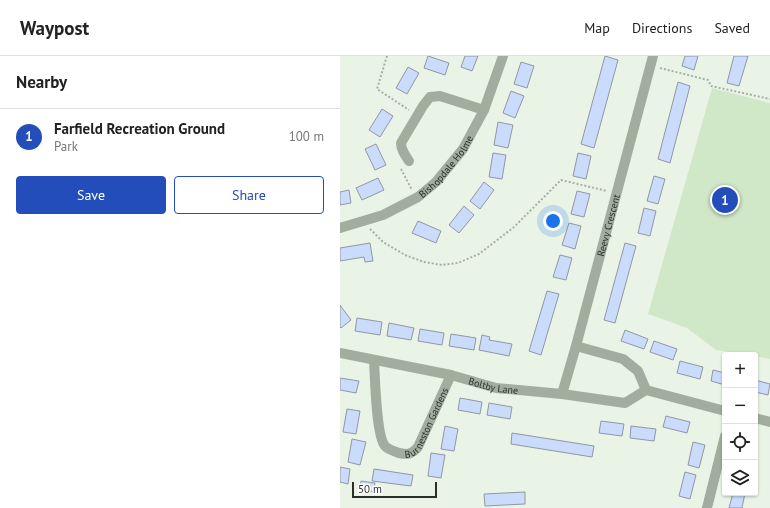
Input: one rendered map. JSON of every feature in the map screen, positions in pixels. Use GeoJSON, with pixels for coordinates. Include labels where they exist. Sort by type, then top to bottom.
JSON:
{"type":"FeatureCollection","features":[{"type":"Feature","properties":{"kind":"street","name":"Bishopdale Holme"},"geometry":{"type":"LineString","coordinates":[[340,228],[383,215],[416,198],[436,182],[463,149],[484,110],[503,56]]}},
{"type":"Feature","properties":{"kind":"street","name":"Reevy Crescent"},"geometry":{"type":"LineString","coordinates":[[562,394],[652,61]]}},
{"type":"Feature","properties":{"kind":"street"},"geometry":{"type":"LineString","coordinates":[[409,161],[402,151],[402,143],[417,115],[430,97],[440,96],[484,110]]}},
{"type":"Feature","properties":{"kind":"street"},"geometry":{"type":"LineString","coordinates":[[576,346],[624,360],[638,371],[646,390],[722,410]]}},
{"type":"Feature","properties":{"kind":"street","name":"Boltby Lane"},"geometry":{"type":"LineString","coordinates":[[340,353],[451,375],[496,388],[562,394],[625,403],[646,390]]}},
{"type":"Feature","properties":{"kind":"street","name":"Burneston Gardens"},"geometry":{"type":"LineString","coordinates":[[374,360],[379,426],[382,441],[390,450],[406,454],[413,452],[418,447],[451,375]]}},
{"type":"Feature","properties":{"kind":"street"},"geometry":{"type":"LineString","coordinates":[[758,419],[770,422]]}},
{"type":"Feature","properties":{"kind":"street"},"geometry":{"type":"LineString","coordinates":[[707,508],[722,448]]}},
{"type":"Feature","properties":{"kind":"path"},"geometry":{"type":"LineString","coordinates":[[387,56],[377,89],[417,115]]}},
{"type":"Feature","properties":{"kind":"path"},"geometry":{"type":"LineString","coordinates":[[652,61],[708,80],[711,86],[770,99]]}},
{"type":"Feature","properties":{"kind":"path"},"geometry":{"type":"LineString","coordinates":[[409,161],[400,166],[416,198]]}},
{"type":"Feature","properties":{"kind":"path"},"geometry":{"type":"LineString","coordinates":[[361,222],[383,242],[405,255],[424,262],[442,265],[458,263],[479,254],[514,227],[561,180],[616,193]]}},
{"type":"Feature","properties":{"kind":"green space"},"geometry":{"type":"Polygon","coordinates":[[[712,88],[770,103],[770,359],[758,357],[758,352],[728,352],[716,350],[687,328],[648,314],[712,88]]]}},
{"type":"Feature","properties":{"kind":"building"},"geometry":{"type":"Polygon","coordinates":[[[428,56],[449,63],[445,75],[424,68],[428,56]]]}},
{"type":"Feature","properties":{"kind":"building"},"geometry":{"type":"Polygon","coordinates":[[[465,56],[478,56],[472,71],[461,67],[465,56]]]}},
{"type":"Feature","properties":{"kind":"building"},"geometry":{"type":"Polygon","coordinates":[[[605,56],[618,60],[594,148],[581,144],[605,56]]]}},
{"type":"Feature","properties":{"kind":"building"},"geometry":{"type":"Polygon","coordinates":[[[685,56],[698,56],[694,70],[682,66],[685,56]]]}},
{"type":"Feature","properties":{"kind":"building"},"geometry":{"type":"Polygon","coordinates":[[[734,56],[748,56],[739,86],[727,83],[734,56]]]}},
{"type":"Feature","properties":{"kind":"building"},"geometry":{"type":"Polygon","coordinates":[[[521,62],[534,66],[527,88],[514,84],[521,62]]]}},
{"type":"Feature","properties":{"kind":"building"},"geometry":{"type":"Polygon","coordinates":[[[408,67],[419,73],[407,94],[396,88],[408,67]]]}},
{"type":"Feature","properties":{"kind":"building"},"geometry":{"type":"Polygon","coordinates":[[[678,82],[690,86],[670,163],[658,159],[678,82]]]}},
{"type":"Feature","properties":{"kind":"building"},"geometry":{"type":"Polygon","coordinates":[[[511,91],[524,96],[515,118],[503,113],[511,91]]]}},
{"type":"Feature","properties":{"kind":"building"},"geometry":{"type":"Polygon","coordinates":[[[382,109],[393,116],[380,137],[369,130],[382,109]]]}},
{"type":"Feature","properties":{"kind":"building"},"geometry":{"type":"Polygon","coordinates":[[[498,122],[513,125],[508,148],[494,145],[498,122]]]}},
{"type":"Feature","properties":{"kind":"building"},"geometry":{"type":"Polygon","coordinates":[[[376,144],[386,165],[375,170],[365,149],[376,144]]]}},
{"type":"Feature","properties":{"kind":"building"},"geometry":{"type":"Polygon","coordinates":[[[493,153],[506,155],[502,179],[489,177],[493,153]]]}},
{"type":"Feature","properties":{"kind":"building"},"geometry":{"type":"Polygon","coordinates":[[[578,153],[591,156],[586,179],[573,176],[578,153]]]}},
{"type":"Feature","properties":{"kind":"building"},"geometry":{"type":"Polygon","coordinates":[[[654,176],[665,179],[658,204],[647,201],[654,176]]]}},
{"type":"Feature","properties":{"kind":"building"},"geometry":{"type":"Polygon","coordinates":[[[378,178],[384,190],[362,200],[356,188],[378,178]]]}},
{"type":"Feature","properties":{"kind":"building"},"geometry":{"type":"Polygon","coordinates":[[[484,182],[494,190],[480,209],[470,201],[484,182]]]}},
{"type":"Feature","properties":{"kind":"building"},"geometry":{"type":"Polygon","coordinates":[[[349,190],[351,203],[340,205],[340,192],[349,190]]]}},
{"type":"Feature","properties":{"kind":"building"},"geometry":{"type":"Polygon","coordinates":[[[577,191],[590,194],[584,217],[571,214],[577,191]]]}},
{"type":"Feature","properties":{"kind":"building"},"geometry":{"type":"Polygon","coordinates":[[[464,206],[474,215],[459,233],[449,225],[464,206]]]}},
{"type":"Feature","properties":{"kind":"building"},"geometry":{"type":"Polygon","coordinates":[[[644,208],[656,211],[650,236],[638,233],[644,208]]]}},
{"type":"Feature","properties":{"kind":"building"},"geometry":{"type":"Polygon","coordinates":[[[418,221],[441,231],[436,243],[412,233],[418,221]]]}},
{"type":"Feature","properties":{"kind":"building"},"geometry":{"type":"Polygon","coordinates":[[[569,223],[581,226],[575,249],[562,245],[569,223]]]}},
{"type":"Feature","properties":{"kind":"building"},"geometry":{"type":"Polygon","coordinates":[[[370,243],[373,261],[365,262],[364,257],[340,261],[340,248],[370,243]]]}},
{"type":"Feature","properties":{"kind":"building"},"geometry":{"type":"Polygon","coordinates":[[[625,243],[636,246],[615,323],[604,320],[625,243]]]}},
{"type":"Feature","properties":{"kind":"building"},"geometry":{"type":"Polygon","coordinates":[[[560,255],[572,258],[566,280],[553,277],[560,255]]]}},
{"type":"Feature","properties":{"kind":"building"},"geometry":{"type":"Polygon","coordinates":[[[547,291],[559,294],[541,355],[529,351],[547,291]]]}},
{"type":"Feature","properties":{"kind":"building"},"geometry":{"type":"Polygon","coordinates":[[[340,305],[351,320],[341,328],[340,327],[340,305]]]}},
{"type":"Feature","properties":{"kind":"building"},"geometry":{"type":"Polygon","coordinates":[[[357,318],[382,322],[380,335],[355,331],[357,318]]]}},
{"type":"Feature","properties":{"kind":"building"},"geometry":{"type":"Polygon","coordinates":[[[389,323],[414,328],[411,340],[387,336],[389,323]]]}},
{"type":"Feature","properties":{"kind":"building"},"geometry":{"type":"Polygon","coordinates":[[[420,329],[444,333],[442,345],[418,341],[420,329]]]}},
{"type":"Feature","properties":{"kind":"building"},"geometry":{"type":"Polygon","coordinates":[[[625,330],[648,339],[644,349],[621,341],[625,330]]]}},
{"type":"Feature","properties":{"kind":"building"},"geometry":{"type":"Polygon","coordinates":[[[451,334],[476,338],[474,350],[449,346],[451,334]]]}},
{"type":"Feature","properties":{"kind":"building"},"geometry":{"type":"Polygon","coordinates":[[[482,335],[490,337],[489,340],[512,344],[509,356],[479,350],[482,335]]]}},
{"type":"Feature","properties":{"kind":"building"},"geometry":{"type":"Polygon","coordinates":[[[654,341],[677,349],[673,360],[650,352],[654,341]]]}},
{"type":"Feature","properties":{"kind":"building"},"geometry":{"type":"Polygon","coordinates":[[[680,361],[703,367],[700,379],[677,373],[680,361]]]}},
{"type":"Feature","properties":{"kind":"building"},"geometry":{"type":"Polygon","coordinates":[[[713,370],[722,372],[722,384],[711,381],[713,370]]]}},
{"type":"Feature","properties":{"kind":"building"},"geometry":{"type":"Polygon","coordinates":[[[340,378],[359,381],[356,393],[340,390],[340,378]]]}},
{"type":"Feature","properties":{"kind":"building"},"geometry":{"type":"Polygon","coordinates":[[[758,381],[770,384],[768,395],[758,393],[758,381]]]}},
{"type":"Feature","properties":{"kind":"building"},"geometry":{"type":"Polygon","coordinates":[[[460,398],[482,402],[480,414],[458,410],[460,398]]]}},
{"type":"Feature","properties":{"kind":"building"},"geometry":{"type":"Polygon","coordinates":[[[489,403],[512,407],[510,419],[487,415],[489,403]]]}},
{"type":"Feature","properties":{"kind":"building"},"geometry":{"type":"Polygon","coordinates":[[[347,409],[360,411],[356,434],[343,432],[347,409]]]}},
{"type":"Feature","properties":{"kind":"building"},"geometry":{"type":"Polygon","coordinates":[[[666,416],[690,422],[687,433],[663,427],[666,416]]]}},
{"type":"Feature","properties":{"kind":"building"},"geometry":{"type":"Polygon","coordinates":[[[601,421],[624,424],[622,436],[599,433],[601,421]]]}},
{"type":"Feature","properties":{"kind":"building"},"geometry":{"type":"Polygon","coordinates":[[[445,426],[458,429],[454,451],[441,449],[445,426]]]}},
{"type":"Feature","properties":{"kind":"building"},"geometry":{"type":"Polygon","coordinates":[[[631,426],[656,429],[654,441],[630,438],[631,426]]]}},
{"type":"Feature","properties":{"kind":"building"},"geometry":{"type":"Polygon","coordinates":[[[512,433],[594,446],[592,457],[511,444],[512,433]]]}},
{"type":"Feature","properties":{"kind":"building"},"geometry":{"type":"Polygon","coordinates":[[[352,439],[366,442],[360,465],[348,462],[352,439]]]}},
{"type":"Feature","properties":{"kind":"building"},"geometry":{"type":"Polygon","coordinates":[[[693,442],[705,445],[699,468],[688,465],[693,442]]]}},
{"type":"Feature","properties":{"kind":"building"},"geometry":{"type":"Polygon","coordinates":[[[431,453],[445,455],[441,478],[428,476],[431,453]]]}},
{"type":"Feature","properties":{"kind":"building"},"geometry":{"type":"Polygon","coordinates":[[[340,467],[350,469],[348,484],[340,482],[340,467]]]}},
{"type":"Feature","properties":{"kind":"building"},"geometry":{"type":"Polygon","coordinates":[[[374,469],[413,475],[411,486],[372,481],[374,469]]]}},
{"type":"Feature","properties":{"kind":"building"},"geometry":{"type":"Polygon","coordinates":[[[685,472],[696,475],[690,499],[679,496],[685,472]]]}},
{"type":"Feature","properties":{"kind":"building"},"geometry":{"type":"Polygon","coordinates":[[[361,481],[375,483],[373,492],[360,490],[361,481]]]}},
{"type":"Feature","properties":{"kind":"building"},"geometry":{"type":"Polygon","coordinates":[[[525,492],[525,504],[485,506],[484,494],[525,492]]]}},
{"type":"Feature","properties":{"kind":"building"},"geometry":{"type":"Polygon","coordinates":[[[732,496],[744,496],[742,508],[729,508],[732,496]]]}},
{"type":"Feature","properties":{"kind":"place","name":"Farfield Recreation Ground"},"geometry":{"type":"Point","coordinates":[725,200]}}]}
